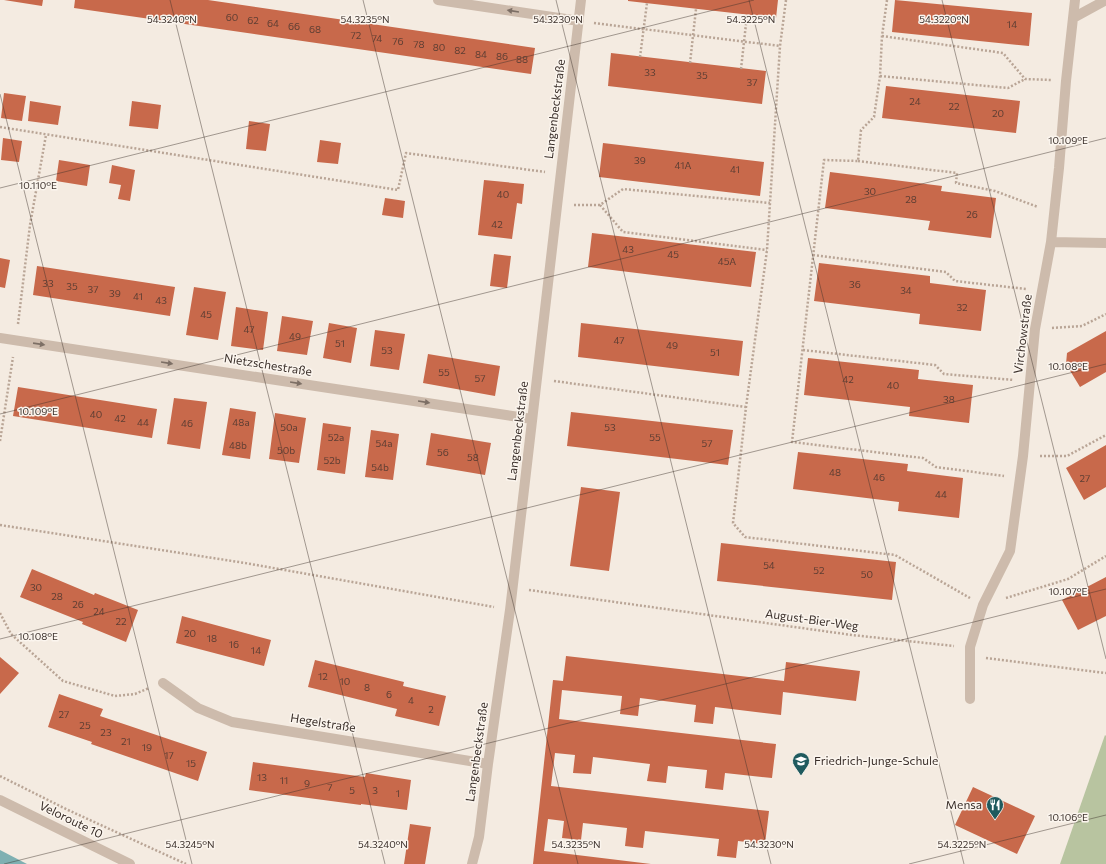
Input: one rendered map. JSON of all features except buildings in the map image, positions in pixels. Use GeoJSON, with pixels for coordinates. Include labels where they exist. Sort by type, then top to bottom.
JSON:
{"type":"FeatureCollection","features":[{"type":"Feature","properties":{"kind":"street"},"geometry":{"type":"LineString","coordinates":[[438,0],[579,21]]}},
{"type":"Feature","properties":{"kind":"street","name":"Langenbeckstraße"},"geometry":{"type":"LineString","coordinates":[[472,864],[479,837],[513,588],[581,0]]}},
{"type":"Feature","properties":{"kind":"street","name":"Virchowstraße"},"geometry":{"type":"LineString","coordinates":[[970,699],[970,647],[983,606],[1010,551],[1023,456],[1035,329],[1052,242],[1066,81],[1075,0]]}},
{"type":"Feature","properties":{"kind":"street"},"geometry":{"type":"LineString","coordinates":[[1073,18],[1106,0]]}},
{"type":"Feature","properties":{"kind":"street"},"geometry":{"type":"LineString","coordinates":[[1052,242],[1106,243]]}},
{"type":"Feature","properties":{"kind":"street","name":"Nietzschestraße"},"geometry":{"type":"LineString","coordinates":[[0,338],[532,420]]}},
{"type":"Feature","properties":{"kind":"street","name":"Hegelstraße"},"geometry":{"type":"LineString","coordinates":[[163,683],[198,708],[232,722],[488,764]]}},
{"type":"Feature","properties":{"kind":"street","name":"Veloroute 10"},"geometry":{"type":"LineString","coordinates":[[0,800],[130,864]]}},
{"type":"Feature","properties":{"kind":"path"},"geometry":{"type":"LineString","coordinates":[[786,0],[780,46],[767,250],[746,407],[734,523],[745,537],[895,555],[983,606],[1068,579],[1106,556]]}},
{"type":"Feature","properties":{"kind":"path"},"geometry":{"type":"LineString","coordinates":[[858,161],[861,130],[874,117],[880,76],[882,36],[887,0]]}},
{"type":"Feature","properties":{"kind":"path"},"geometry":{"type":"LineString","coordinates":[[640,57],[647,3]]}},
{"type":"Feature","properties":{"kind":"path"},"geometry":{"type":"LineString","coordinates":[[690,63],[696,9]]}},
{"type":"Feature","properties":{"kind":"path"},"geometry":{"type":"LineString","coordinates":[[741,69],[747,15]]}},
{"type":"Feature","properties":{"kind":"path"},"geometry":{"type":"LineString","coordinates":[[599,24],[780,46]]}},
{"type":"Feature","properties":{"kind":"path"},"geometry":{"type":"LineString","coordinates":[[882,36],[1003,53],[1025,79]]}},
{"type":"Feature","properties":{"kind":"path"},"geometry":{"type":"LineString","coordinates":[[880,76],[1008,88],[1025,79],[1066,81]]}},
{"type":"Feature","properties":{"kind":"path"},"geometry":{"type":"LineString","coordinates":[[0,127],[398,190],[406,153],[561,174]]}},
{"type":"Feature","properties":{"kind":"path"},"geometry":{"type":"LineString","coordinates":[[0,441],[30,225],[46,135]]}},
{"type":"Feature","properties":{"kind":"path"},"geometry":{"type":"LineString","coordinates":[[1020,478],[936,467],[923,458],[792,442],[824,160],[858,161],[957,173],[956,183],[995,191],[1055,214]]}},
{"type":"Feature","properties":{"kind":"path"},"geometry":{"type":"LineString","coordinates":[[557,205],[600,205],[623,190],[770,203]]}},
{"type":"Feature","properties":{"kind":"path"},"geometry":{"type":"LineString","coordinates":[[600,205],[623,232],[767,250]]}},
{"type":"Feature","properties":{"kind":"path"},"geometry":{"type":"LineString","coordinates":[[813,255],[946,272],[955,280],[1042,290]]}},
{"type":"Feature","properties":{"kind":"path"},"geometry":{"type":"LineString","coordinates":[[1035,329],[1082,326],[1106,314]]}},
{"type":"Feature","properties":{"kind":"path"},"geometry":{"type":"LineString","coordinates":[[803,350],[935,365],[944,374],[1030,382]]}},
{"type":"Feature","properties":{"kind":"path"},"geometry":{"type":"LineString","coordinates":[[537,379],[746,407]]}},
{"type":"Feature","properties":{"kind":"path"},"geometry":{"type":"LineString","coordinates":[[1023,456],[1067,456],[1106,435]]}},
{"type":"Feature","properties":{"kind":"path"},"geometry":{"type":"LineString","coordinates":[[0,525],[245,563],[510,610]]}},
{"type":"Feature","properties":{"kind":"path","name":"August-Bier-Weg"},"geometry":{"type":"LineString","coordinates":[[513,588],[852,635],[970,647],[986,658],[1106,673]]}},
{"type":"Feature","properties":{"kind":"path"},"geometry":{"type":"LineString","coordinates":[[0,614],[11,634],[63,681],[114,696],[135,694],[163,683]]}},
{"type":"Feature","properties":{"kind":"path"},"geometry":{"type":"LineString","coordinates":[[0,776],[68,810],[186,864]]}},
{"type":"Feature","properties":{"kind":"green space"},"geometry":{"type":"Polygon","coordinates":[[[1105,735],[1106,864],[1060,864],[1105,735]]]}},
{"type":"Feature","properties":{"kind":"water"},"geometry":{"type":"Polygon","coordinates":[[[0,850],[27,864],[0,864],[0,850]]]}},
{"type":"Feature","properties":{"kind":"place","name":"Friedrich-Junge-Schule"},"geometry":{"type":"Point","coordinates":[801,776]}},
{"type":"Feature","properties":{"kind":"place","name":"Mensa"},"geometry":{"type":"Point","coordinates":[995,820]}}]}
